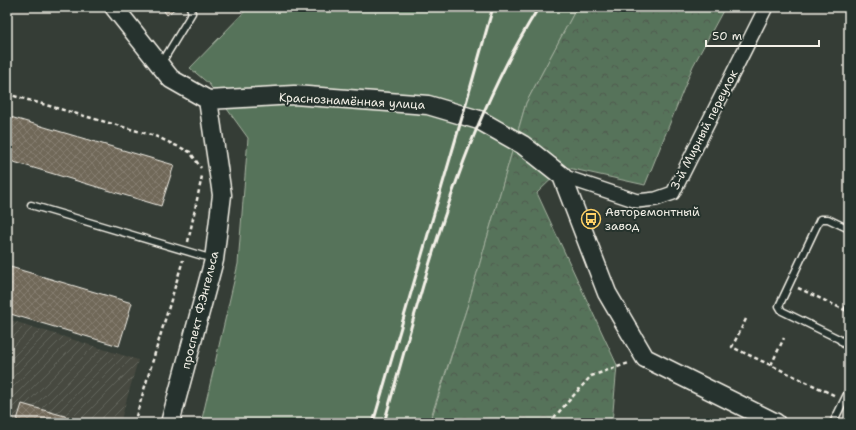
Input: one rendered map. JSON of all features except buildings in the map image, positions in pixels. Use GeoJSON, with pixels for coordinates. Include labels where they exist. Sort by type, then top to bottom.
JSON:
{"type":"FeatureCollection","features":[{"type":"Feature","properties":{"kind":"street"},"geometry":{"type":"LineString","coordinates":[[114,7],[171,79],[208,100]]}},
{"type":"Feature","properties":{"kind":"street","name":"3-й Мирный переулок"},"geometry":{"type":"LineString","coordinates":[[562,176],[637,201],[656,199],[673,193],[766,7]]}},
{"type":"Feature","properties":{"kind":"street","name":"Краснознамённая улица"},"geometry":{"type":"LineString","coordinates":[[208,100],[294,95],[428,105],[479,120],[523,145],[562,176]]}},
{"type":"Feature","properties":{"kind":"street","name":"проспект Ф.Энгельса"},"geometry":{"type":"LineString","coordinates":[[170,423],[214,260],[222,195],[208,100]]}},
{"type":"Feature","properties":{"kind":"street"},"geometry":{"type":"LineString","coordinates":[[562,176],[607,292],[645,358],[776,423]]}},
{"type":"Feature","properties":{"kind":"lane"},"geometry":{"type":"LineString","coordinates":[[160,65],[192,13],[190,7]]}},
{"type":"Feature","properties":{"kind":"lane"},"geometry":{"type":"LineString","coordinates":[[31,205],[214,260]]}},
{"type":"Feature","properties":{"kind":"lane"},"geometry":{"type":"LineString","coordinates":[[849,229],[828,219],[820,219],[779,303],[780,310],[839,339],[846,348],[849,349]]}},
{"type":"Feature","properties":{"kind":"lane"},"geometry":{"type":"LineString","coordinates":[[833,423],[849,390]]}},
{"type":"Feature","properties":{"kind":"path"},"geometry":{"type":"LineString","coordinates":[[7,94],[155,136],[190,152],[203,171],[186,251],[134,423]]}},
{"type":"Feature","properties":{"kind":"path"},"geometry":{"type":"LineString","coordinates":[[788,283],[849,312]]}},
{"type":"Feature","properties":{"kind":"path"},"geometry":{"type":"LineString","coordinates":[[844,310],[849,299]]}},
{"type":"Feature","properties":{"kind":"path"},"geometry":{"type":"LineString","coordinates":[[746,319],[732,347],[844,400]]}},
{"type":"Feature","properties":{"kind":"path"},"geometry":{"type":"LineString","coordinates":[[771,365],[784,338]]}},
{"type":"Feature","properties":{"kind":"path"},"geometry":{"type":"LineString","coordinates":[[549,423],[591,376],[645,358]]}},
{"type":"Feature","properties":{"kind":"shaded area"},"geometry":{"type":"Polygon","coordinates":[[[7,319],[138,360],[120,423],[7,423],[7,319]]]}},
{"type":"Feature","properties":{"kind":"green space"},"geometry":{"type":"Polygon","coordinates":[[[249,7],[577,7],[526,103],[469,301],[429,423],[201,423],[238,264],[248,138],[209,84],[190,68],[249,7]]]}},
{"type":"Feature","properties":{"kind":"green space"},"geometry":{"type":"Polygon","coordinates":[[[577,7],[725,7],[693,66],[645,185],[564,167],[537,193],[617,365],[612,423],[430,423],[469,301],[526,103],[577,7]]]}},
{"type":"Feature","properties":{"kind":"railway"},"geometry":{"type":"LineString","coordinates":[[373,423],[493,7]]}},
{"type":"Feature","properties":{"kind":"railway"},"geometry":{"type":"LineString","coordinates":[[384,423],[430,262],[466,157],[487,105],[511,55],[539,7]]}},
{"type":"Feature","properties":{"kind":"place","name":"Авторемонтный завод"},"geometry":{"type":"Point","coordinates":[591,219]}}]}
